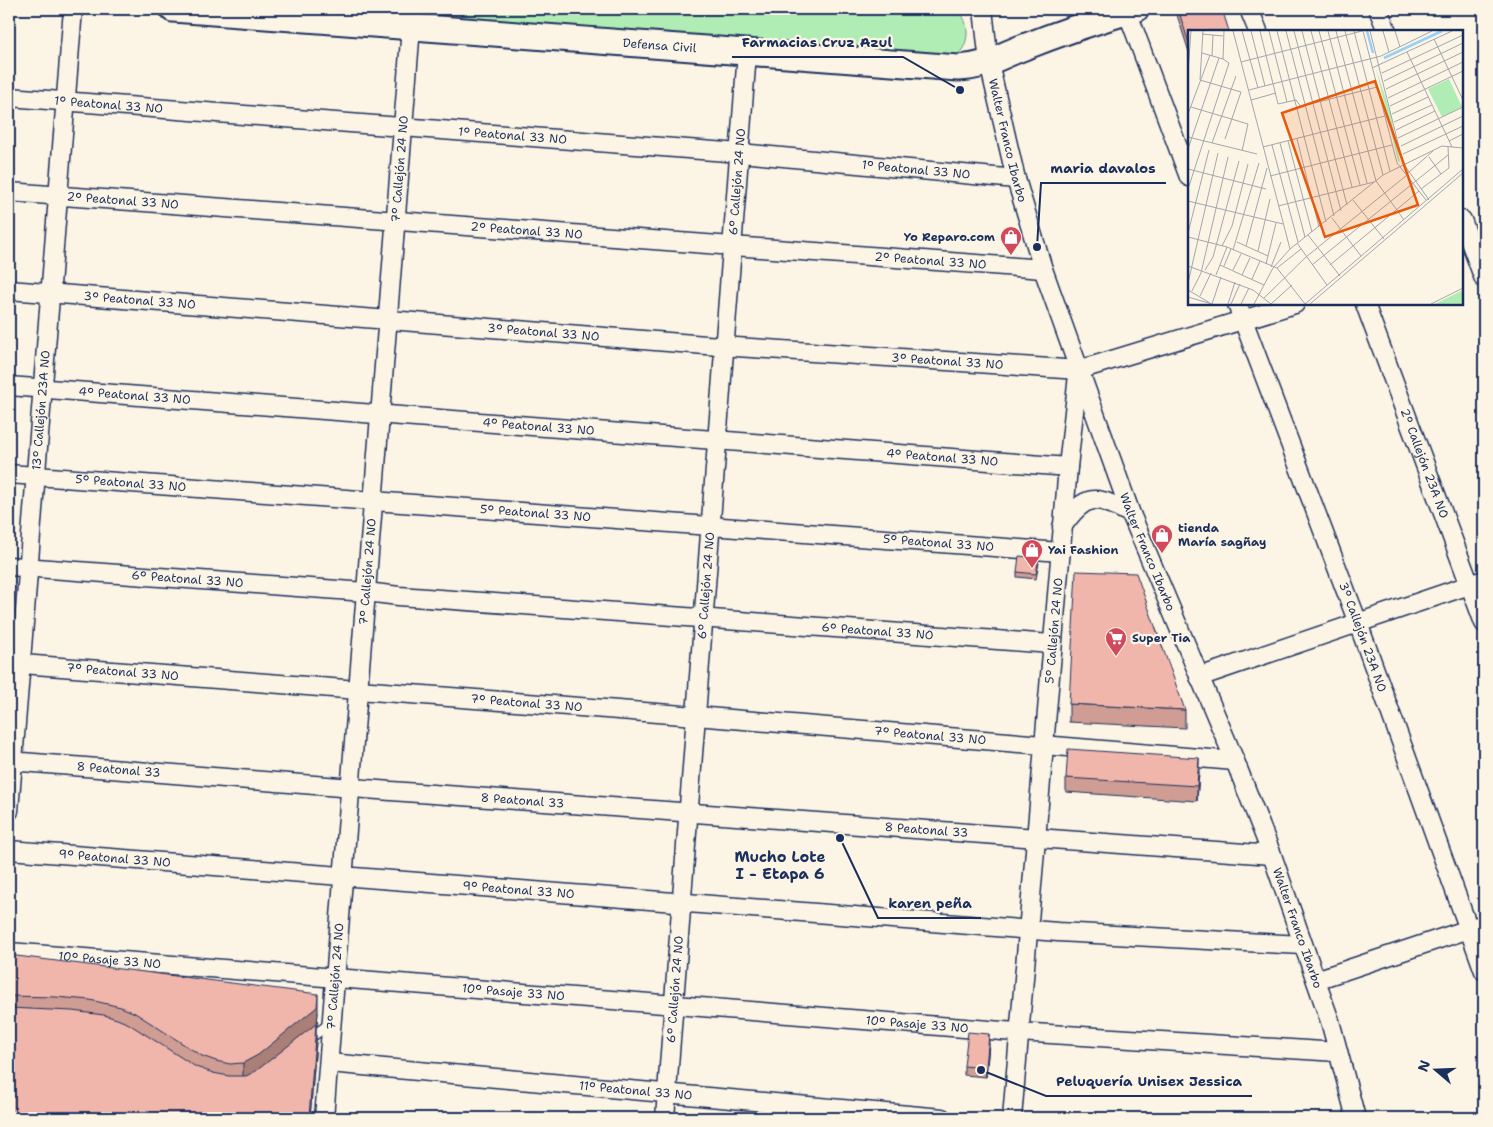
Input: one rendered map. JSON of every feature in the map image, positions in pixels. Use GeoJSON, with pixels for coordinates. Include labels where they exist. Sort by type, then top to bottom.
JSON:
{"type":"FeatureCollection","features":[{"type":"Feature","properties":{"kind":"street","name":"13° Callejón 23A NO"},"geometry":{"type":"LineString","coordinates":[[9,811],[15,664],[28,567],[73,9]]}},
{"type":"Feature","properties":{"kind":"street","name":"Defensa Civil"},"geometry":{"type":"LineString","coordinates":[[173,9],[958,68],[975,67],[989,63],[1019,49],[1131,10]]}},
{"type":"Feature","properties":{"kind":"street","name":"Walter Franco Ibarbo"},"geometry":{"type":"LineString","coordinates":[[983,9],[989,63],[1016,179],[1043,269],[1131,514],[1235,761],[1272,856],[1316,980],[1356,1118]]}},
{"type":"Feature","properties":{"kind":"street"},"geometry":{"type":"LineString","coordinates":[[1249,9],[1258,30]]}},
{"type":"Feature","properties":{"kind":"street"},"geometry":{"type":"LineString","coordinates":[[1378,9],[1387,30]]}},
{"type":"Feature","properties":{"kind":"street"},"geometry":{"type":"LineString","coordinates":[[1131,10],[1188,174]]}},
{"type":"Feature","properties":{"kind":"street","name":"7° Callejón 24 NO"},"geometry":{"type":"LineString","coordinates":[[324,1118],[411,27]]}},
{"type":"Feature","properties":{"kind":"street","name":"6° Callejón 24 NO"},"geometry":{"type":"LineString","coordinates":[[665,1118],[740,153],[746,53]]}},
{"type":"Feature","properties":{"kind":"street","name":"1° Peatonal 33 NO"},"geometry":{"type":"LineString","coordinates":[[9,97],[740,153],[1016,179]]}},
{"type":"Feature","properties":{"kind":"street","name":"2° Peatonal 33 NO"},"geometry":{"type":"LineString","coordinates":[[9,192],[1043,269]]}},
{"type":"Feature","properties":{"kind":"street"},"geometry":{"type":"LineString","coordinates":[[1463,222],[1484,279]]}},
{"type":"Feature","properties":{"kind":"street","name":"3° Peatonal 33 NO"},"geometry":{"type":"LineString","coordinates":[[9,290],[724,346],[1079,370]]}},
{"type":"Feature","properties":{"kind":"street"},"geometry":{"type":"LineString","coordinates":[[1079,370],[1240,312],[1288,305]]}},
{"type":"Feature","properties":{"kind":"street","name":"2° Callejón 23A NO"},"geometry":{"type":"LineString","coordinates":[[1365,305],[1477,583],[1484,623]]}},
{"type":"Feature","properties":{"kind":"street","name":"3° Callejón 23A NO"},"geometry":{"type":"LineString","coordinates":[[1240,312],[1358,623],[1477,927],[1484,971]]}},
{"type":"Feature","properties":{"kind":"street","name":"5° Callejón 24 NO"},"geometry":{"type":"LineString","coordinates":[[1012,1118],[1062,528],[1079,370]]}},
{"type":"Feature","properties":{"kind":"street","name":"4° Peatonal 33 NO"},"geometry":{"type":"LineString","coordinates":[[9,386],[1068,467]]}},
{"type":"Feature","properties":{"kind":"street","name":"5° Peatonal 33 NO"},"geometry":{"type":"LineString","coordinates":[[9,474],[1060,552]]}},
{"type":"Feature","properties":{"kind":"street"},"geometry":{"type":"LineString","coordinates":[[1062,528],[1072,512],[1082,504],[1093,500],[1105,500],[1131,514]]}},
{"type":"Feature","properties":{"kind":"street","name":"6° Peatonal 33 NO"},"geometry":{"type":"LineString","coordinates":[[9,566],[1052,644]]}},
{"type":"Feature","properties":{"kind":"street"},"geometry":{"type":"LineString","coordinates":[[1199,677],[1477,583]]}},
{"type":"Feature","properties":{"kind":"street","name":"7° Peatonal 33 NO"},"geometry":{"type":"LineString","coordinates":[[15,664],[696,716],[1235,761]]}},
{"type":"Feature","properties":{"kind":"street","name":"8 Peatonal 33"},"geometry":{"type":"LineString","coordinates":[[11,761],[1272,856]]}},
{"type":"Feature","properties":{"kind":"street","name":"9° Peatonal 33 NO"},"geometry":{"type":"LineString","coordinates":[[9,850],[1028,930],[1303,945]]}},
{"type":"Feature","properties":{"kind":"street"},"geometry":{"type":"LineString","coordinates":[[1316,980],[1477,927]]}},
{"type":"Feature","properties":{"kind":"street","name":"10° Pasaje 33 NO"},"geometry":{"type":"LineString","coordinates":[[9,952],[1019,1031],[1338,1052]]}},
{"type":"Feature","properties":{"kind":"street","name":"11° Peatonal 33 NO"},"geometry":{"type":"LineString","coordinates":[[329,1063],[942,1118]]}},
{"type":"Feature","properties":{"kind":"lane"},"geometry":{"type":"LineString","coordinates":[[297,1049],[332,1022]]}},
{"type":"Feature","properties":{"kind":"green space"},"geometry":{"type":"Polygon","coordinates":[[[260,9],[957,9],[964,20],[967,33],[964,46],[956,56],[260,9]]]}},
{"type":"Feature","properties":{"kind":"building"},"geometry":{"type":"Polygon","coordinates":[[[1178,9],[1222,9],[1229,30],[1188,30],[1188,40],[1178,9]]]}},
{"type":"Feature","properties":{"kind":"building"},"geometry":{"type":"Polygon","coordinates":[[[1019,556],[1039,558],[1036,574],[1017,572],[1019,556]]]}},
{"type":"Feature","properties":{"kind":"building","name":"Super Tia"},"geometry":{"type":"Polygon","coordinates":[[[1076,571],[1136,573],[1185,710],[1069,704],[1076,571]]]}},
{"type":"Feature","properties":{"kind":"building"},"geometry":{"type":"Polygon","coordinates":[[[1068,749],[1199,758],[1197,786],[1066,778],[1068,749]]]}},
{"type":"Feature","properties":{"kind":"building"},"geometry":{"type":"Polygon","coordinates":[[[9,955],[318,994],[317,1007],[258,1055],[243,1063],[230,1064],[202,1056],[135,1013],[121,1007],[90,1000],[9,996],[9,955]]]}},
{"type":"Feature","properties":{"kind":"building"},"geometry":{"type":"Polygon","coordinates":[[[9,1008],[72,1011],[104,1015],[117,1019],[129,1024],[196,1067],[229,1076],[246,1076],[256,1071],[316,1024],[309,1118],[9,1118],[9,1008]]]}},
{"type":"Feature","properties":{"kind":"building"},"geometry":{"type":"Polygon","coordinates":[[[968,1032],[989,1034],[986,1068],[964,1066],[968,1032]]]}},
{"type":"Feature","properties":{"kind":"place","name":"Farmacias Cruz Azul"},"geometry":{"type":"Point","coordinates":[960,90]}},
{"type":"Feature","properties":{"kind":"place","name":"maria davalos"},"geometry":{"type":"Point","coordinates":[1037,247]}},
{"type":"Feature","properties":{"kind":"place","name":"Yo Reparo.com"},"geometry":{"type":"Point","coordinates":[1011,256]}},
{"type":"Feature","properties":{"kind":"place","name":"tienda María sagñay"},"geometry":{"type":"Point","coordinates":[1162,554]}},
{"type":"Feature","properties":{"kind":"place","name":"Yai Fashion"},"geometry":{"type":"Point","coordinates":[1032,569]}},
{"type":"Feature","properties":{"kind":"place","name":"Super Tia"},"geometry":{"type":"Point","coordinates":[1116,657]}},
{"type":"Feature","properties":{"kind":"place","name":"karen peña"},"geometry":{"type":"Point","coordinates":[840,838]}},
{"type":"Feature","properties":{"kind":"place","name":"Peluquería Unisex Jessica"},"geometry":{"type":"Point","coordinates":[981,1070]}},
{"type":"Feature","properties":{"kind":"district","name":"Mucho Lote I - Etapa 6"},"geometry":{"type":"Point","coordinates":[780,866]}}]}
